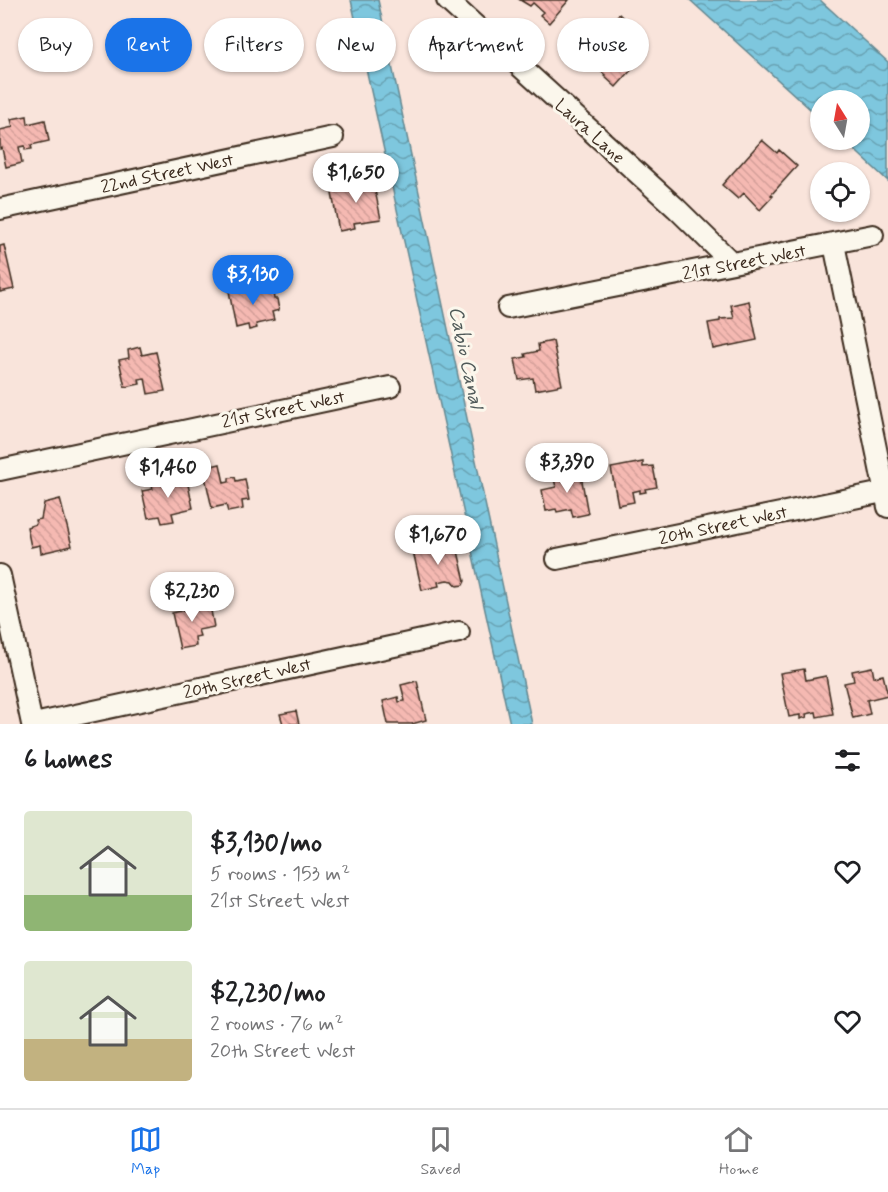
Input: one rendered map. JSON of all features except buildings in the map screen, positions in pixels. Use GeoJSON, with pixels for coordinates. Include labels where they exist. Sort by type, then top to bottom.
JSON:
{"type":"FeatureCollection","features":[{"type":"Feature","properties":{"kind":"street","name":"Laura Lane"},"geometry":{"type":"LineString","coordinates":[[447,0],[676,208],[732,262]]}},
{"type":"Feature","properties":{"kind":"street","name":"22nd Street West"},"geometry":{"type":"LineString","coordinates":[[0,209],[333,137]]}},
{"type":"Feature","properties":{"kind":"street","name":"21st Street West"},"geometry":{"type":"LineString","coordinates":[[508,308],[873,235]]}},
{"type":"Feature","properties":{"kind":"street"},"geometry":{"type":"LineString","coordinates":[[834,244],[887,497]]}},
{"type":"Feature","properties":{"kind":"street","name":"21st Street West"},"geometry":{"type":"LineString","coordinates":[[0,470],[390,387]]}},
{"type":"Feature","properties":{"kind":"street","name":"20th Street West"},"geometry":{"type":"LineString","coordinates":[[557,559],[887,497]]}},
{"type":"Feature","properties":{"kind":"street"},"geometry":{"type":"LineString","coordinates":[[0,575],[33,724]]}},
{"type":"Feature","properties":{"kind":"street","name":"20th Street West"},"geometry":{"type":"LineString","coordinates":[[33,724],[459,632]]}},
{"type":"Feature","properties":{"kind":"water"},"geometry":{"type":"Polygon","coordinates":[[[351,0],[378,0],[382,18],[355,18],[351,0]]]}},
{"type":"Feature","properties":{"kind":"water"},"geometry":{"type":"Polygon","coordinates":[[[690,0],[820,0],[888,62],[888,181],[855,150],[870,150],[870,90],[810,90],[810,109],[690,0]]]}},
{"type":"Feature","properties":{"kind":"water"},"geometry":{"type":"Polygon","coordinates":[[[367,72],[393,72],[532,724],[510,724],[367,72]]]}},
{"type":"Feature","properties":{"kind":"water label","name":"Cabio Canal"},"geometry":{"type":"Point","coordinates":[467,357]}}]}
